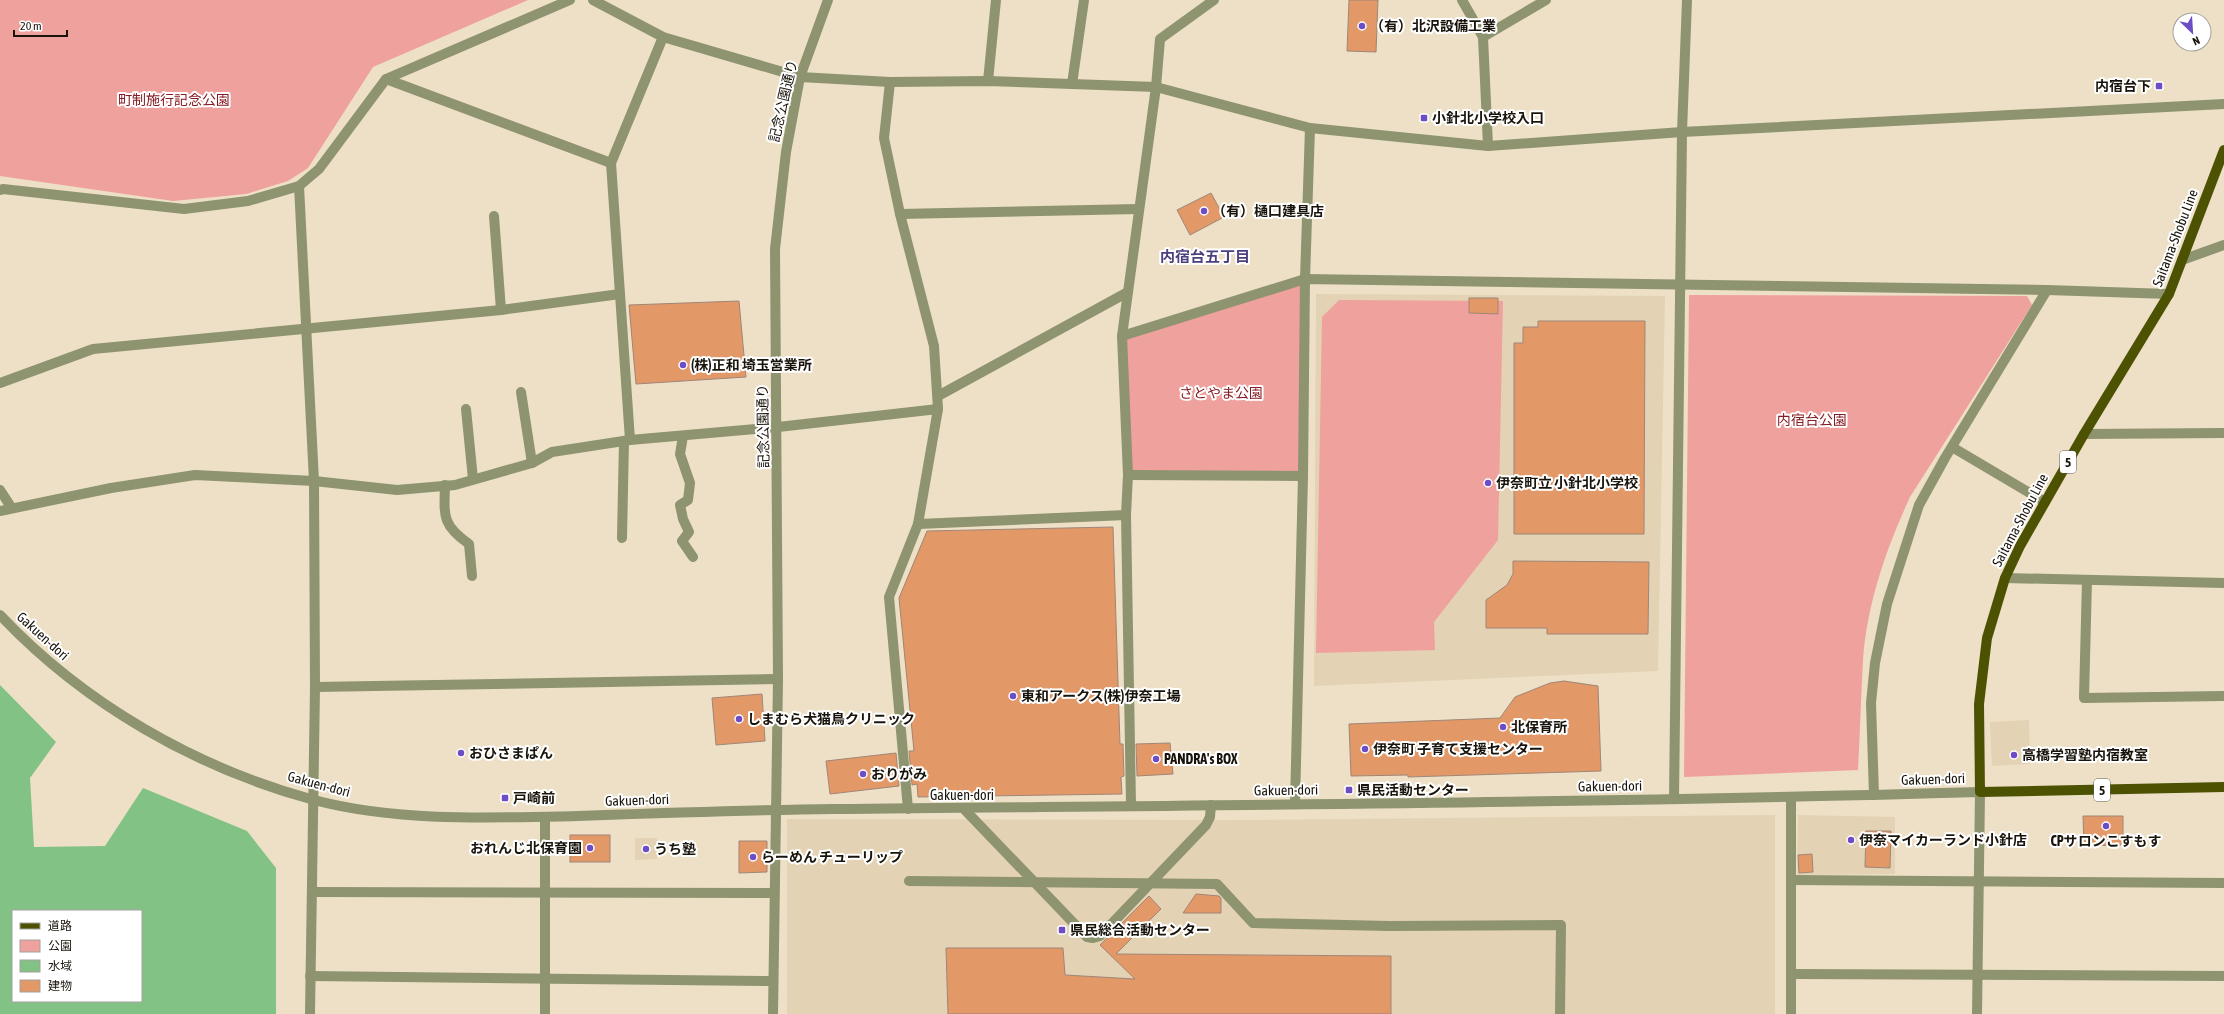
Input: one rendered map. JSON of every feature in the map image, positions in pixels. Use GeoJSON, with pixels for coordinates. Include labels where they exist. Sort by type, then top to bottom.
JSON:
{"type":"FeatureCollection","features":[{"type":"Feature","properties":{"kind":"main road","name":"Saitama-Shobu Line"},"geometry":{"type":"LineString","coordinates":[[1980,792],[1979,704],[1987,638],[2005,578],[2020,546],[2084,434],[2169,294],[2224,150]]}},
{"type":"Feature","properties":{"kind":"main road","name":"5"},"geometry":{"type":"LineString","coordinates":[[1980,792],[2224,787]]}},
{"type":"Feature","properties":{"kind":"street"},"geometry":{"type":"LineString","coordinates":[[0,190],[3,189],[184,209],[248,201],[299,186],[319,169],[386,79],[570,0]]}},
{"type":"Feature","properties":{"kind":"street"},"geometry":{"type":"LineString","coordinates":[[593,0],[663,37],[800,77],[890,82],[988,81],[1156,87],[1310,128],[1488,146],[1682,132],[2224,104]]}},
{"type":"Feature","properties":{"kind":"street","name":"記念公園通り"},"geometry":{"type":"LineString","coordinates":[[773,1014],[778,679],[778,427],[775,249],[786,152],[800,77],[828,0]]}},
{"type":"Feature","properties":{"kind":"street"},"geometry":{"type":"LineString","coordinates":[[988,81],[996,0]]}},
{"type":"Feature","properties":{"kind":"street"},"geometry":{"type":"LineString","coordinates":[[1072,84],[1084,0]]}},
{"type":"Feature","properties":{"kind":"street"},"geometry":{"type":"LineString","coordinates":[[1462,0],[1483,37],[1488,146]]}},
{"type":"Feature","properties":{"kind":"street"},"geometry":{"type":"LineString","coordinates":[[1483,37],[1546,0]]}},
{"type":"Feature","properties":{"kind":"street"},"geometry":{"type":"LineString","coordinates":[[1674,799],[1682,132],[1687,0]]}},
{"type":"Feature","properties":{"kind":"street"},"geometry":{"type":"LineString","coordinates":[[1131,805],[1126,515],[1128,475],[1122,336],[1156,87],[1160,39],[1209,1]]}},
{"type":"Feature","properties":{"kind":"street"},"geometry":{"type":"LineString","coordinates":[[622,538],[627,440],[620,294],[611,163],[663,37]]}},
{"type":"Feature","properties":{"kind":"street"},"geometry":{"type":"LineString","coordinates":[[386,79],[611,163]]}},
{"type":"Feature","properties":{"kind":"street"},"geometry":{"type":"LineString","coordinates":[[890,82],[884,138],[900,214],[934,346],[938,396],[938,409],[918,524],[889,597],[908,809]]}},
{"type":"Feature","properties":{"kind":"street"},"geometry":{"type":"LineString","coordinates":[[1295,804],[1303,476],[1304,279],[1310,128]]}},
{"type":"Feature","properties":{"kind":"street"},"geometry":{"type":"LineString","coordinates":[[299,186],[314,481],[315,687],[310,1014]]}},
{"type":"Feature","properties":{"kind":"street"},"geometry":{"type":"LineString","coordinates":[[900,214],[1138,210]]}},
{"type":"Feature","properties":{"kind":"street"},"geometry":{"type":"LineString","coordinates":[[494,216],[501,310]]}},
{"type":"Feature","properties":{"kind":"street"},"geometry":{"type":"LineString","coordinates":[[2182,260],[2224,245]]}},
{"type":"Feature","properties":{"kind":"street"},"geometry":{"type":"LineString","coordinates":[[1122,336],[1304,279],[1681,286],[2047,290],[2169,294]]}},
{"type":"Feature","properties":{"kind":"street"},"geometry":{"type":"LineString","coordinates":[[1874,795],[1871,704],[1874,663],[1886,604],[1919,505],[1952,447],[2047,290]]}},
{"type":"Feature","properties":{"kind":"street"},"geometry":{"type":"LineString","coordinates":[[938,396],[1128,292]]}},
{"type":"Feature","properties":{"kind":"street"},"geometry":{"type":"LineString","coordinates":[[0,383],[93,348],[501,310],[620,294]]}},
{"type":"Feature","properties":{"kind":"street"},"geometry":{"type":"LineString","coordinates":[[521,392],[532,463]]}},
{"type":"Feature","properties":{"kind":"street"},"geometry":{"type":"LineString","coordinates":[[466,409],[473,479]]}},
{"type":"Feature","properties":{"kind":"street"},"geometry":{"type":"LineString","coordinates":[[0,511],[111,488],[196,475],[314,481],[397,490],[455,485],[532,463],[552,452],[627,440],[778,427],[938,409]]}},
{"type":"Feature","properties":{"kind":"street"},"geometry":{"type":"LineString","coordinates":[[2084,434],[2224,433]]}},
{"type":"Feature","properties":{"kind":"street"},"geometry":{"type":"LineString","coordinates":[[683,436],[680,454],[690,483],[688,500],[680,505],[683,519],[689,532],[682,541],[693,557]]}},
{"type":"Feature","properties":{"kind":"street"},"geometry":{"type":"LineString","coordinates":[[1952,447],[2045,502]]}},
{"type":"Feature","properties":{"kind":"street"},"geometry":{"type":"LineString","coordinates":[[1128,475],[1303,476]]}},
{"type":"Feature","properties":{"kind":"street"},"geometry":{"type":"LineString","coordinates":[[445,485],[446,522],[454,534],[469,544],[472,576]]}},
{"type":"Feature","properties":{"kind":"street"},"geometry":{"type":"LineString","coordinates":[[0,490],[11,508]]}},
{"type":"Feature","properties":{"kind":"street"},"geometry":{"type":"LineString","coordinates":[[918,524],[1126,515]]}},
{"type":"Feature","properties":{"kind":"street"},"geometry":{"type":"LineString","coordinates":[[2005,578],[2224,583]]}},
{"type":"Feature","properties":{"kind":"street"},"geometry":{"type":"LineString","coordinates":[[2087,580],[2084,698],[2224,696]]}},
{"type":"Feature","properties":{"kind":"street","name":"Gakuen-dori"},"geometry":{"type":"LineString","coordinates":[[0,615],[19,635],[58,669],[93,696],[145,729],[196,756],[236,773],[314,800],[364,810],[461,817],[545,817],[776,810],[965,810],[1131,805],[1791,798],[1980,792]]}},
{"type":"Feature","properties":{"kind":"street"},"geometry":{"type":"LineString","coordinates":[[315,687],[778,679]]}},
{"type":"Feature","properties":{"kind":"street"},"geometry":{"type":"LineString","coordinates":[[1977,1014],[1980,792]]}},
{"type":"Feature","properties":{"kind":"street"},"geometry":{"type":"LineString","coordinates":[[1791,798],[1791,1014]]}},
{"type":"Feature","properties":{"kind":"street"},"geometry":{"type":"LineString","coordinates":[[965,810],[1087,937],[1093,938],[1100,936],[1206,825],[1210,817],[1211,805]]}},
{"type":"Feature","properties":{"kind":"street"},"geometry":{"type":"LineString","coordinates":[[545,817],[545,1014]]}},
{"type":"Feature","properties":{"kind":"street"},"geometry":{"type":"LineString","coordinates":[[1791,880],[2224,883]]}},
{"type":"Feature","properties":{"kind":"street"},"geometry":{"type":"LineString","coordinates":[[909,881],[1217,884],[1253,923],[1389,926],[1561,925],[1560,1014]]}},
{"type":"Feature","properties":{"kind":"street"},"geometry":{"type":"LineString","coordinates":[[312,892],[774,893]]}},
{"type":"Feature","properties":{"kind":"street"},"geometry":{"type":"LineString","coordinates":[[1791,974],[2224,976]]}},
{"type":"Feature","properties":{"kind":"street"},"geometry":{"type":"LineString","coordinates":[[310,976],[773,981]]}},
{"type":"Feature","properties":{"kind":"shaded area","name":"伊奈町立 小針北小学校"},"geometry":{"type":"Polygon","coordinates":[[[1316,294],[1665,296],[1658,671],[1314,686],[1316,294]]]}},
{"type":"Feature","properties":{"kind":"shaded area"},"geometry":{"type":"Polygon","coordinates":[[[2029,720],[2030,764],[1992,766],[1990,722],[2029,720]]]}},
{"type":"Feature","properties":{"kind":"shaded area"},"geometry":{"type":"Polygon","coordinates":[[[1775,815],[1775,1014],[787,1014],[787,819],[1233,820],[1775,815]]]}},
{"type":"Feature","properties":{"kind":"shaded area"},"geometry":{"type":"Polygon","coordinates":[[[1798,815],[1895,817],[1895,874],[1797,875],[1798,815]]]}},
{"type":"Feature","properties":{"kind":"shaded area","name":"うち塾"},"geometry":{"type":"Polygon","coordinates":[[[635,838],[657,838],[657,859],[635,860],[635,838]]]}},
{"type":"Feature","properties":{"kind":"green space","name":"町制施行記念公園"},"geometry":{"type":"Polygon","coordinates":[[[0,0],[528,0],[373,67],[308,168],[288,181],[246,194],[173,201],[0,176],[0,0]]]}},
{"type":"Feature","properties":{"kind":"green space","name":"さとやま公園"},"geometry":{"type":"Polygon","coordinates":[[[1305,279],[1303,476],[1128,475],[1122,336],[1305,279]]]}},
{"type":"Feature","properties":{"kind":"green space","name":"内宿台公園"},"geometry":{"type":"Polygon","coordinates":[[[1689,295],[2027,296],[2032,305],[1910,497],[1893,537],[1873,598],[1865,639],[1858,770],[1684,777],[1689,295]]]}},
{"type":"Feature","properties":{"kind":"green space"},"geometry":{"type":"Polygon","coordinates":[[[1339,300],[1503,301],[1498,540],[1434,622],[1435,650],[1316,653],[1322,317],[1339,300]]]}},
{"type":"Feature","properties":{"kind":"water"},"geometry":{"type":"Polygon","coordinates":[[[0,685],[56,742],[30,778],[34,847],[105,846],[143,788],[247,831],[276,868],[276,1014],[0,1014],[0,685]]]}},
{"type":"Feature","properties":{"kind":"building"},"geometry":{"type":"Polygon","coordinates":[[[1349,0],[1378,0],[1376,52],[1347,51],[1349,0]]]}},
{"type":"Feature","properties":{"kind":"building"},"geometry":{"type":"Polygon","coordinates":[[[1211,193],[1224,217],[1190,235],[1177,210],[1211,193]]]}},
{"type":"Feature","properties":{"kind":"building"},"geometry":{"type":"Polygon","coordinates":[[[1469,298],[1498,298],[1498,314],[1469,313],[1469,298]]]}},
{"type":"Feature","properties":{"kind":"building"},"geometry":{"type":"Polygon","coordinates":[[[739,301],[746,377],[636,384],[629,305],[739,301]]]}},
{"type":"Feature","properties":{"kind":"building"},"geometry":{"type":"Polygon","coordinates":[[[1538,321],[1645,321],[1644,534],[1514,534],[1514,343],[1523,343],[1523,327],[1538,327],[1538,321]]]}},
{"type":"Feature","properties":{"kind":"building","name":"東和アークス(株)伊奈工場"},"geometry":{"type":"Polygon","coordinates":[[[1113,527],[1120,744],[1123,744],[1124,776],[1121,777],[1122,794],[918,797],[917,784],[912,785],[909,751],[914,751],[899,598],[927,531],[1113,527]]]}},
{"type":"Feature","properties":{"kind":"building"},"geometry":{"type":"Polygon","coordinates":[[[1513,561],[1649,562],[1648,634],[1547,634],[1547,628],[1486,628],[1486,600],[1507,585],[1513,574],[1513,561]]]}},
{"type":"Feature","properties":{"kind":"building","name":"北保育所"},"geometry":{"type":"Polygon","coordinates":[[[1564,681],[1598,686],[1601,771],[1408,777],[1408,775],[1351,776],[1349,724],[1500,718],[1515,697],[1550,683],[1564,681]]]}},
{"type":"Feature","properties":{"kind":"building","name":"しまむら犬猫鳥クリニック"},"geometry":{"type":"Polygon","coordinates":[[[762,694],[765,741],[716,745],[712,698],[762,694]]]}},
{"type":"Feature","properties":{"kind":"building","name":"PANDRA's BOX"},"geometry":{"type":"Polygon","coordinates":[[[1170,743],[1173,774],[1137,776],[1136,744],[1170,743]]]}},
{"type":"Feature","properties":{"kind":"building","name":"おりがみ"},"geometry":{"type":"Polygon","coordinates":[[[896,753],[899,786],[830,794],[826,761],[896,753]]]}},
{"type":"Feature","properties":{"kind":"building"},"geometry":{"type":"Polygon","coordinates":[[[2083,816],[2123,816],[2123,845],[2084,846],[2083,816]]]}},
{"type":"Feature","properties":{"kind":"building"},"geometry":{"type":"Polygon","coordinates":[[[1866,831],[1891,831],[1890,868],[1865,867],[1866,831]]]}},
{"type":"Feature","properties":{"kind":"building","name":"おれんじ北保育園"},"geometry":{"type":"Polygon","coordinates":[[[570,835],[610,835],[610,862],[570,862],[570,835]]]}},
{"type":"Feature","properties":{"kind":"building","name":"らーめん チューリップ"},"geometry":{"type":"Polygon","coordinates":[[[739,841],[767,841],[767,872],[739,873],[739,841]]]}},
{"type":"Feature","properties":{"kind":"building"},"geometry":{"type":"Polygon","coordinates":[[[1812,854],[1813,872],[1799,873],[1798,855],[1812,854]]]}},
{"type":"Feature","properties":{"kind":"building"},"geometry":{"type":"Polygon","coordinates":[[[1196,894],[1219,896],[1221,898],[1221,913],[1183,913],[1196,894]]]}},
{"type":"Feature","properties":{"kind":"building"},"geometry":{"type":"Polygon","coordinates":[[[1149,896],[1161,909],[1116,954],[1391,956],[1391,1014],[948,1014],[946,948],[1063,948],[1065,975],[1135,979],[1100,945],[1149,896]]]}},
{"type":"Feature","properties":{"kind":"place","name":"（有）北沢設備工業"},"geometry":{"type":"Point","coordinates":[1362,26]}},
{"type":"Feature","properties":{"kind":"place","name":"内宿台下"},"geometry":{"type":"Point","coordinates":[2159,86]}},
{"type":"Feature","properties":{"kind":"place","name":"小針北小学校入口"},"geometry":{"type":"Point","coordinates":[1424,118]}},
{"type":"Feature","properties":{"kind":"place","name":"（有）樋口建具店"},"geometry":{"type":"Point","coordinates":[1204,211]}},
{"type":"Feature","properties":{"kind":"place","name":"(株)正和 埼玉営業所"},"geometry":{"type":"Point","coordinates":[683,365]}},
{"type":"Feature","properties":{"kind":"place","name":"伊奈町立 小針北小学校"},"geometry":{"type":"Point","coordinates":[1488,483]}},
{"type":"Feature","properties":{"kind":"place","name":"東和アークス(株)伊奈工場"},"geometry":{"type":"Point","coordinates":[1013,696]}},
{"type":"Feature","properties":{"kind":"place","name":"しまむら犬猫鳥クリニック"},"geometry":{"type":"Point","coordinates":[739,719]}},
{"type":"Feature","properties":{"kind":"place","name":"北保育所"},"geometry":{"type":"Point","coordinates":[1503,727]}},
{"type":"Feature","properties":{"kind":"place","name":"伊奈町 子育て支援センター"},"geometry":{"type":"Point","coordinates":[1365,749]}},
{"type":"Feature","properties":{"kind":"place","name":"おひさまぱん"},"geometry":{"type":"Point","coordinates":[461,753]}},
{"type":"Feature","properties":{"kind":"place","name":"高橋学習塾内宿教室"},"geometry":{"type":"Point","coordinates":[2014,755]}},
{"type":"Feature","properties":{"kind":"place","name":"PANDRA's BOX"},"geometry":{"type":"Point","coordinates":[1156,759]}},
{"type":"Feature","properties":{"kind":"place","name":"おりがみ"},"geometry":{"type":"Point","coordinates":[863,774]}},
{"type":"Feature","properties":{"kind":"place","name":"県民活動センター"},"geometry":{"type":"Point","coordinates":[1349,790]}},
{"type":"Feature","properties":{"kind":"place","name":"戸崎前"},"geometry":{"type":"Point","coordinates":[505,798]}},
{"type":"Feature","properties":{"kind":"place","name":"CPサロンこすもす"},"geometry":{"type":"Point","coordinates":[2106,826]}},
{"type":"Feature","properties":{"kind":"place","name":"伊奈マイカーランド小針店"},"geometry":{"type":"Point","coordinates":[1851,840]}},
{"type":"Feature","properties":{"kind":"place","name":"おれんじ北保育園"},"geometry":{"type":"Point","coordinates":[590,848]}},
{"type":"Feature","properties":{"kind":"place","name":"うち塾"},"geometry":{"type":"Point","coordinates":[646,849]}},
{"type":"Feature","properties":{"kind":"place","name":"らーめん チューリップ"},"geometry":{"type":"Point","coordinates":[753,857]}},
{"type":"Feature","properties":{"kind":"place","name":"県民総合活動センター"},"geometry":{"type":"Point","coordinates":[1062,930]}},
{"type":"Feature","properties":{"kind":"district","name":"内宿台五丁目"},"geometry":{"type":"Point","coordinates":[1205,256]}}]}
